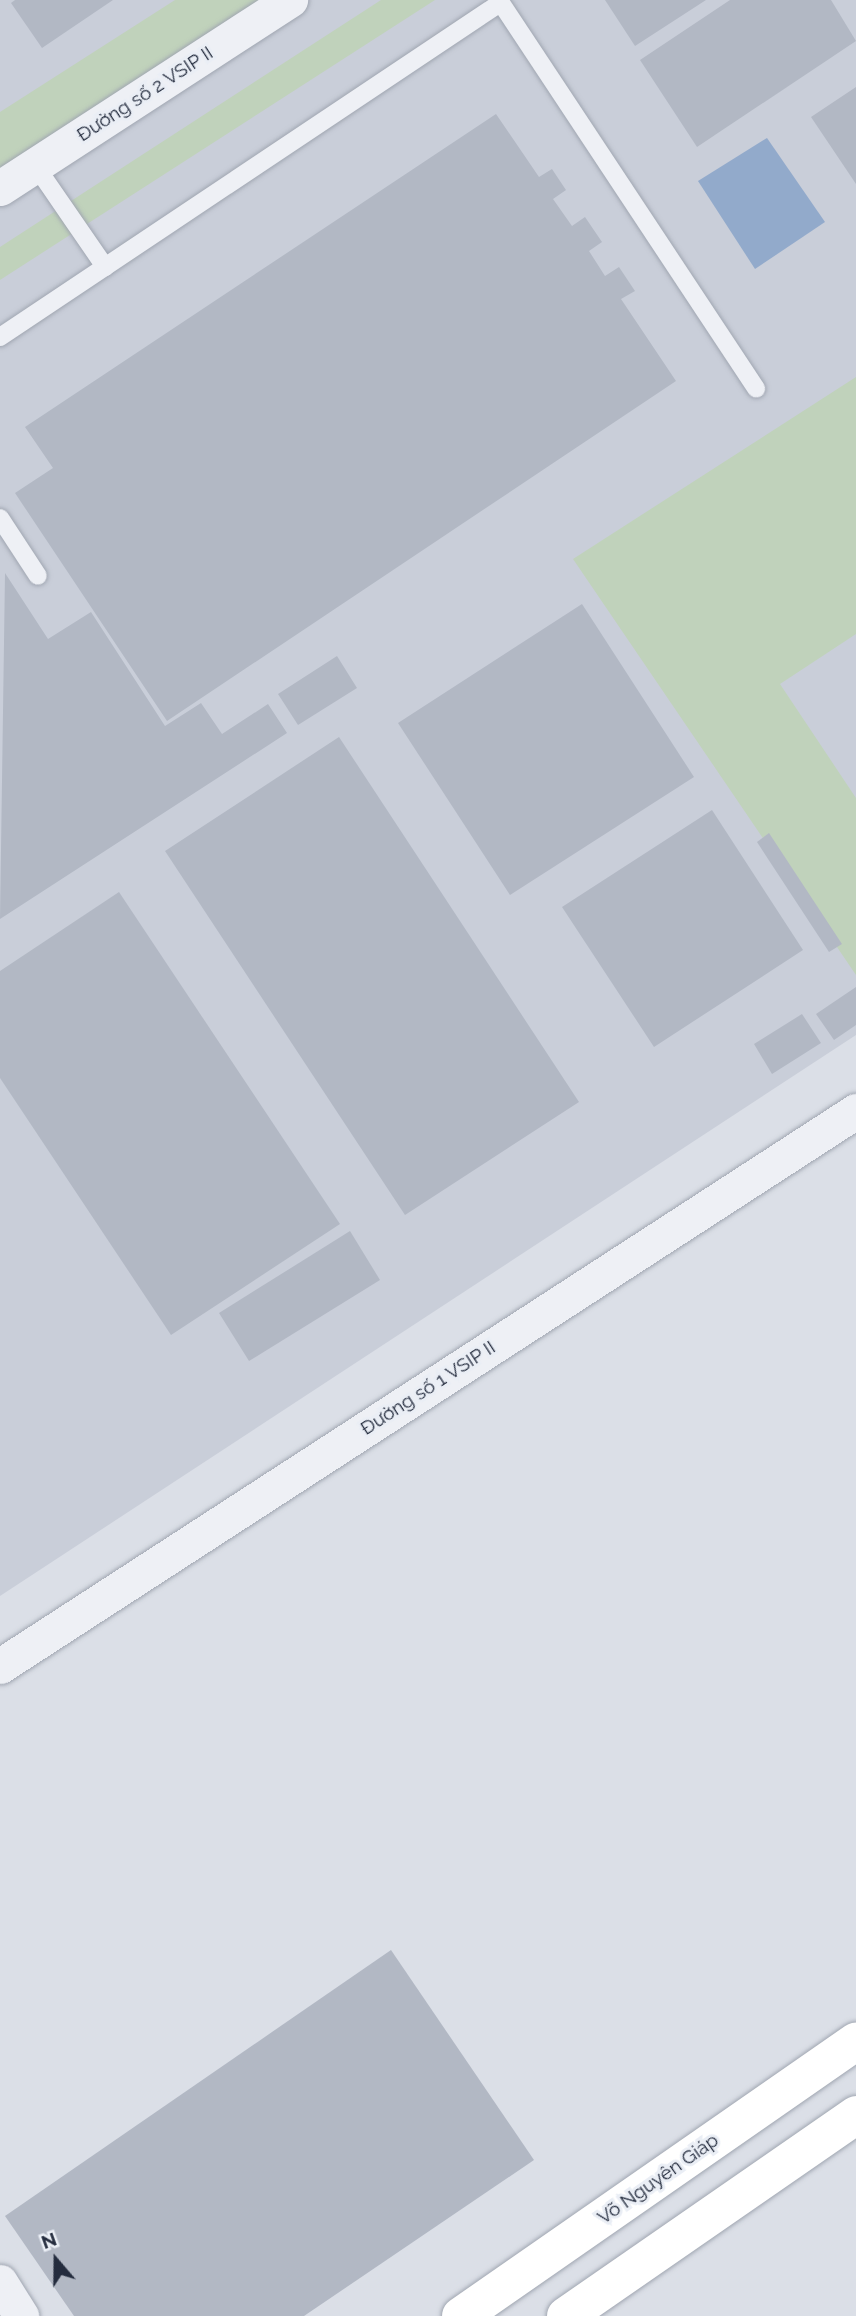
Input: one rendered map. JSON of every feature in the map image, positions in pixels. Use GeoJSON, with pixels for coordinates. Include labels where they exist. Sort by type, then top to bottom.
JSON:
{"type":"FeatureCollection","features":[{"type":"Feature","properties":{"kind":"main road","name":"Võ Nguyên Giáp"},"geometry":{"type":"LineString","coordinates":[[461,2316],[856,2041]]}},
{"type":"Feature","properties":{"kind":"main road"},"geometry":{"type":"LineString","coordinates":[[566,2316],[856,2115]]}},
{"type":"Feature","properties":{"kind":"street","name":"Đường số 2 VSIP II"},"geometry":{"type":"LineString","coordinates":[[0,188],[290,0]]}},
{"type":"Feature","properties":{"kind":"street","name":"Đường số 1 VSIP II"},"geometry":{"type":"LineString","coordinates":[[0,1666],[856,1111]]}},
{"type":"Feature","properties":{"kind":"street"},"geometry":{"type":"LineString","coordinates":[[0,2282],[22,2316]]}},
{"type":"Feature","properties":{"kind":"lane"},"geometry":{"type":"LineString","coordinates":[[0,337],[499,2],[756,389]]}},
{"type":"Feature","properties":{"kind":"lane"},"geometry":{"type":"LineString","coordinates":[[35,165],[105,267]]}},
{"type":"Feature","properties":{"kind":"lane"},"geometry":{"type":"LineString","coordinates":[[0,518],[38,576]]}},
{"type":"Feature","properties":{"kind":"shaded area"},"geometry":{"type":"Polygon","coordinates":[[[0,0],[856,0],[856,1035],[0,1596],[0,0]]]}},
{"type":"Feature","properties":{"kind":"green space"},"geometry":{"type":"Polygon","coordinates":[[[175,0],[273,0],[0,175],[0,112],[175,0]]]}},
{"type":"Feature","properties":{"kind":"green space"},"geometry":{"type":"Polygon","coordinates":[[[381,0],[435,0],[0,280],[0,247],[381,0]]]}},
{"type":"Feature","properties":{"kind":"green space"},"geometry":{"type":"Polygon","coordinates":[[[856,377],[856,634],[780,684],[856,798],[856,975],[573,559],[856,377]]]}},
{"type":"Feature","properties":{"kind":"water"},"geometry":{"type":"Polygon","coordinates":[[[767,138],[825,222],[755,269],[698,181],[767,138]]]}},
{"type":"Feature","properties":{"kind":"building"},"geometry":{"type":"Polygon","coordinates":[[[15,0],[113,0],[42,48],[11,3],[15,0]]]}},
{"type":"Feature","properties":{"kind":"building"},"geometry":{"type":"Polygon","coordinates":[[[605,0],[706,0],[635,46],[605,0]]]}},
{"type":"Feature","properties":{"kind":"building"},"geometry":{"type":"Polygon","coordinates":[[[730,0],[831,0],[856,41],[697,147],[640,60],[730,0]]]}},
{"type":"Feature","properties":{"kind":"building"},"geometry":{"type":"Polygon","coordinates":[[[856,87],[856,184],[811,117],[856,87]]]}},
{"type":"Feature","properties":{"kind":"building"},"geometry":{"type":"Polygon","coordinates":[[[496,114],[539,177],[552,169],[566,190],[553,199],[572,226],[585,217],[602,242],[589,251],[605,276],[619,267],[635,291],[621,299],[676,381],[167,721],[15,493],[53,468],[25,427],[496,114]]]}},
{"type":"Feature","properties":{"kind":"building"},"geometry":{"type":"Polygon","coordinates":[[[5,573],[48,639],[91,612],[165,726],[201,703],[222,734],[268,704],[287,733],[0,919],[5,573]]]}},
{"type":"Feature","properties":{"kind":"building"},"geometry":{"type":"Polygon","coordinates":[[[582,604],[694,777],[510,895],[398,723],[582,604]]]}},
{"type":"Feature","properties":{"kind":"building"},"geometry":{"type":"Polygon","coordinates":[[[337,656],[357,688],[298,725],[278,694],[337,656]]]}},
{"type":"Feature","properties":{"kind":"building"},"geometry":{"type":"Polygon","coordinates":[[[339,737],[579,1102],[405,1215],[165,851],[339,737]]]}},
{"type":"Feature","properties":{"kind":"building"},"geometry":{"type":"Polygon","coordinates":[[[712,810],[803,950],[654,1047],[562,907],[712,810]]]}},
{"type":"Feature","properties":{"kind":"building"},"geometry":{"type":"Polygon","coordinates":[[[769,833],[842,944],[829,952],[757,842],[769,833]]]}},
{"type":"Feature","properties":{"kind":"building"},"geometry":{"type":"Polygon","coordinates":[[[119,892],[340,1224],[171,1335],[0,1078],[0,971],[119,892]]]}},
{"type":"Feature","properties":{"kind":"building"},"geometry":{"type":"Polygon","coordinates":[[[856,987],[856,1025],[834,1040],[816,1014],[856,987]]]}},
{"type":"Feature","properties":{"kind":"building"},"geometry":{"type":"Polygon","coordinates":[[[802,1014],[821,1043],[772,1074],[754,1044],[802,1014]]]}},
{"type":"Feature","properties":{"kind":"building"},"geometry":{"type":"Polygon","coordinates":[[[350,1231],[380,1280],[249,1361],[219,1313],[350,1231]]]}},
{"type":"Feature","properties":{"kind":"building"},"geometry":{"type":"Polygon","coordinates":[[[391,1950],[534,2160],[304,2316],[74,2316],[5,2216],[391,1950]]]}}]}
